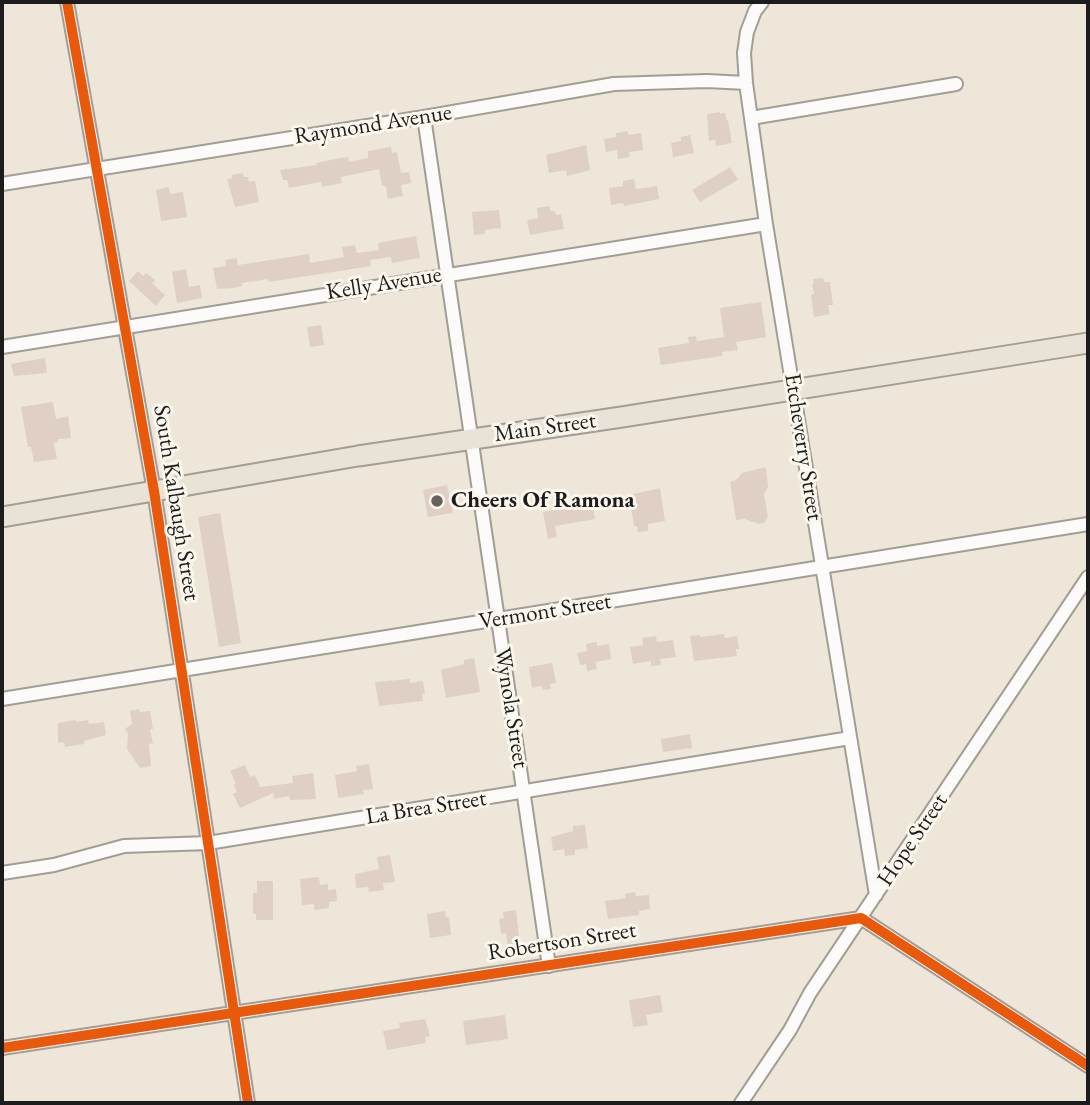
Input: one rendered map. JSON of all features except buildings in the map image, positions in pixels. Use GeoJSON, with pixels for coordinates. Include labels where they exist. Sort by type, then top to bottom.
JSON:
{"type":"FeatureCollection","features":[{"type":"Feature","properties":{"kind":"main road","name":"Main Street"},"geometry":{"type":"LineString","coordinates":[[2,517],[471,438],[659,412],[1088,343]]}},
{"type":"Feature","properties":{"kind":"street","name":"South Kalbaugh Street"},"geometry":{"type":"LineString","coordinates":[[67,2],[155,491],[248,1103]]}},
{"type":"Feature","properties":{"kind":"street","name":"Etcheverry Street"},"geometry":{"type":"LineString","coordinates":[[762,2],[755,10],[747,32],[744,53],[746,83],[766,224],[876,895]]}},
{"type":"Feature","properties":{"kind":"street","name":"Raymond Avenue"},"geometry":{"type":"LineString","coordinates":[[2,184],[614,84],[707,81],[746,83]]}},
{"type":"Feature","properties":{"kind":"street"},"geometry":{"type":"LineString","coordinates":[[751,118],[956,84]]}},
{"type":"Feature","properties":{"kind":"street","name":"Wynola Street"},"geometry":{"type":"LineString","coordinates":[[424,117],[549,966]]}},
{"type":"Feature","properties":{"kind":"street","name":"Kelly Avenue"},"geometry":{"type":"LineString","coordinates":[[2,347],[766,224]]}},
{"type":"Feature","properties":{"kind":"street","name":"Vermont Street"},"geometry":{"type":"LineString","coordinates":[[2,699],[1088,524]]}},
{"type":"Feature","properties":{"kind":"street","name":"Hope Street"},"geometry":{"type":"LineString","coordinates":[[741,1103],[790,1030],[810,993],[1088,577]]}},
{"type":"Feature","properties":{"kind":"street","name":"La Brea Street"},"geometry":{"type":"LineString","coordinates":[[2,873],[54,865],[124,846],[208,843],[850,738]]}},
{"type":"Feature","properties":{"kind":"street"},"geometry":{"type":"LineString","coordinates":[[861,918],[1088,1066]]}},
{"type":"Feature","properties":{"kind":"street","name":"Robertson Street"},"geometry":{"type":"LineString","coordinates":[[2,1048],[861,918]]}},
{"type":"Feature","properties":{"kind":"cycle path"},"geometry":{"type":"LineString","coordinates":[[67,2],[154,491],[248,1103]]}},
{"type":"Feature","properties":{"kind":"cycle path"},"geometry":{"type":"LineString","coordinates":[[2,1048],[861,918],[1088,1066]]}},
{"type":"Feature","properties":{"kind":"place","name":"Cheers Of Ramona"},"geometry":{"type":"Point","coordinates":[437,501]}}]}
